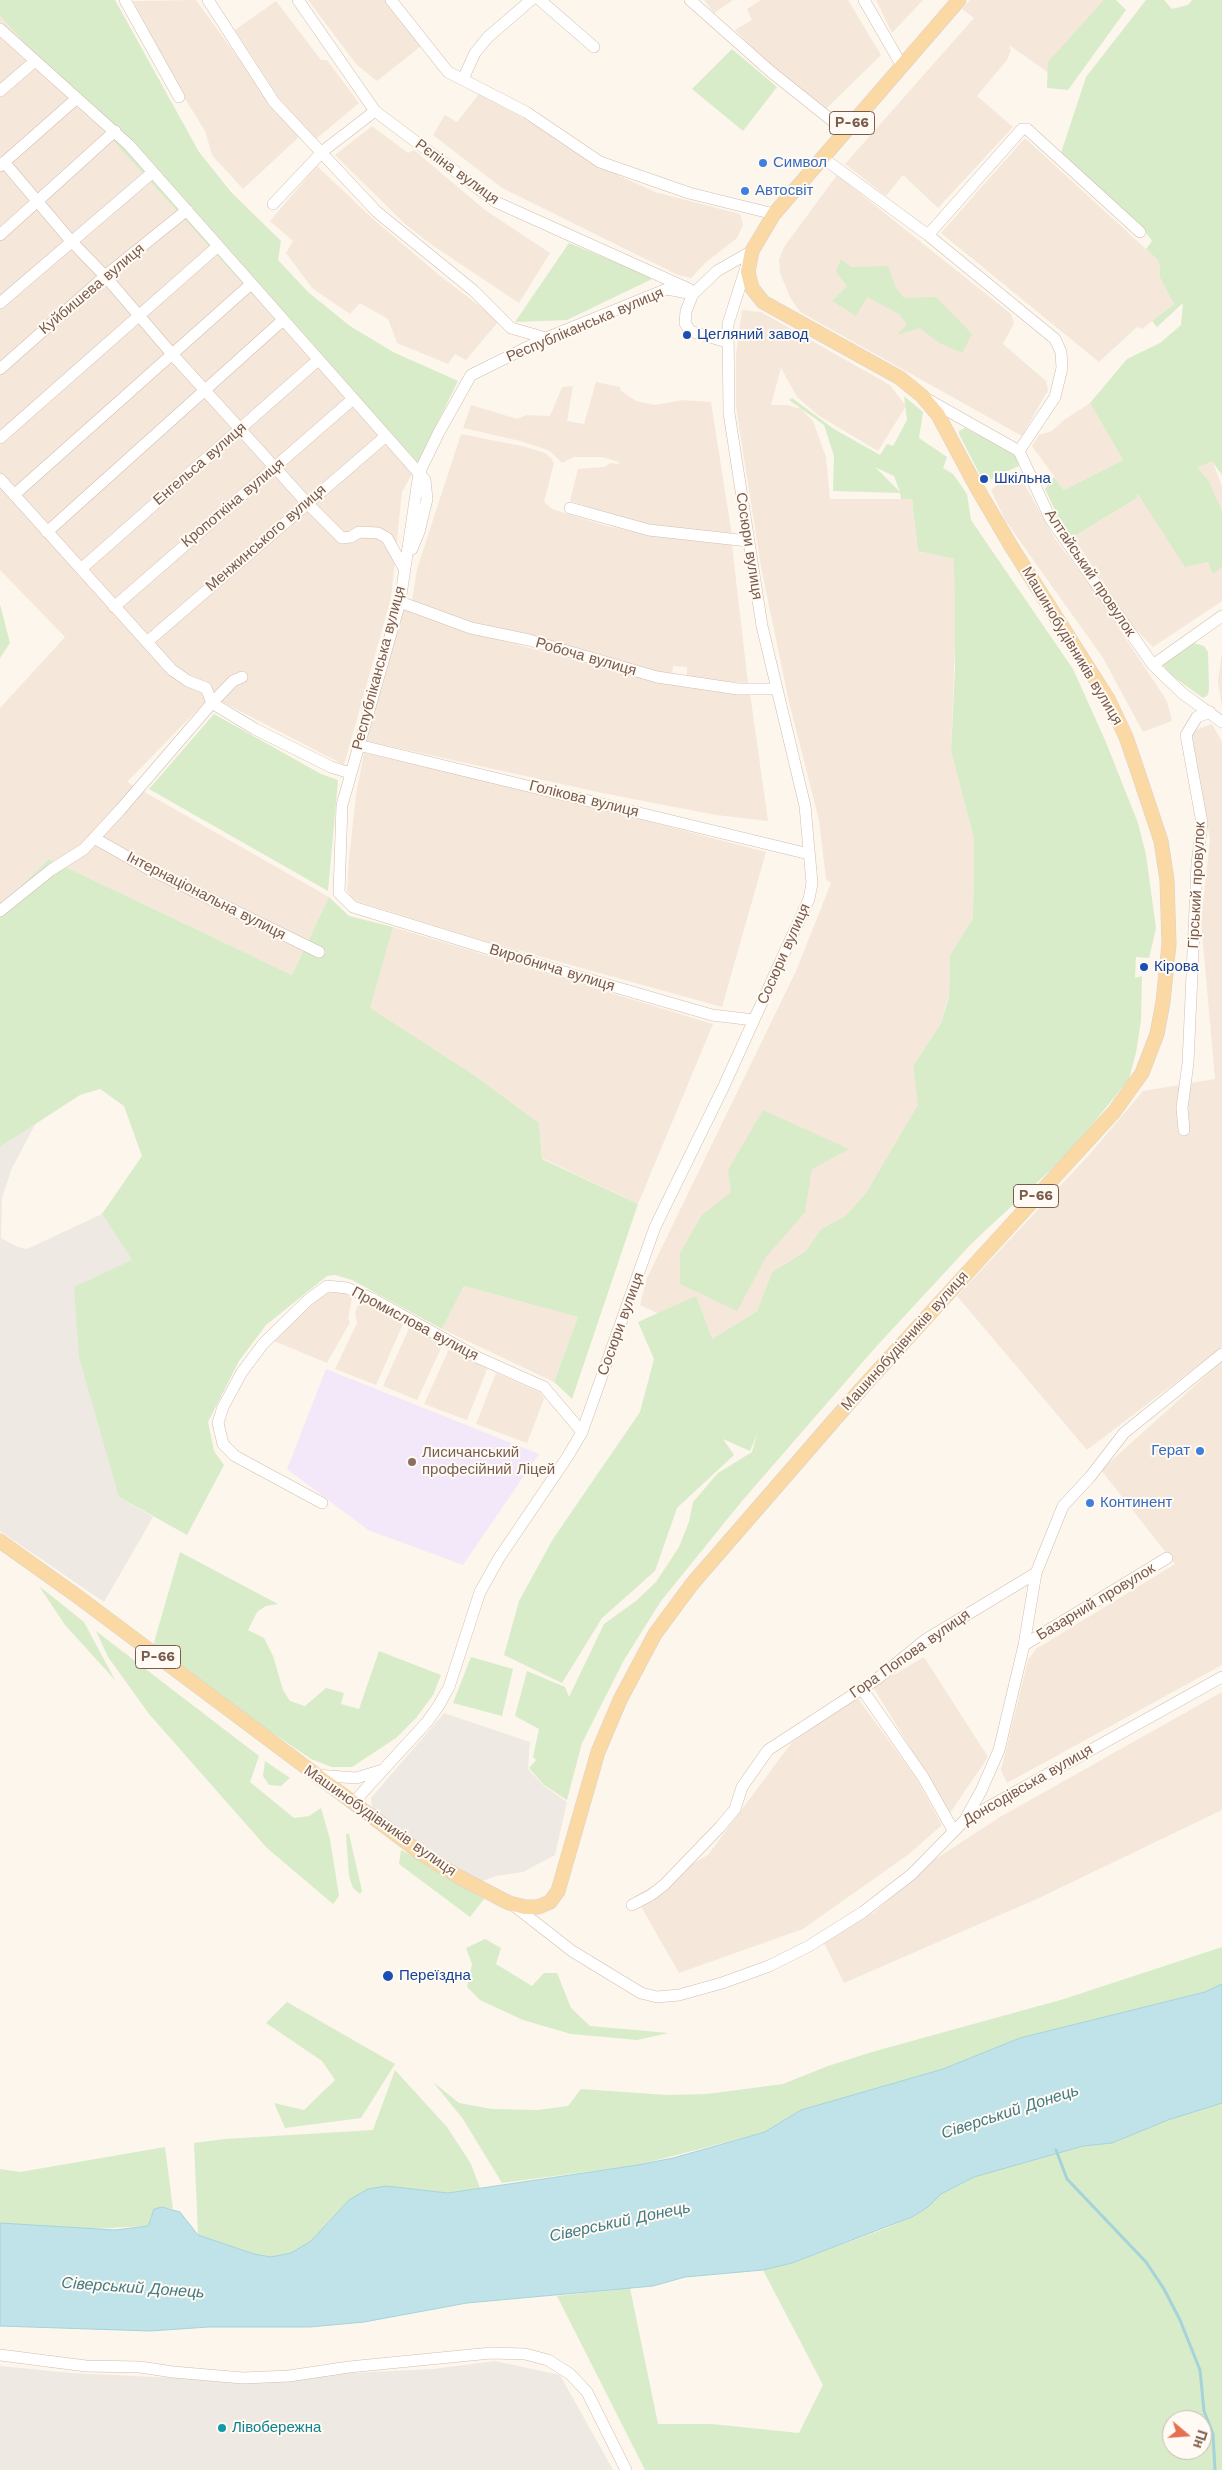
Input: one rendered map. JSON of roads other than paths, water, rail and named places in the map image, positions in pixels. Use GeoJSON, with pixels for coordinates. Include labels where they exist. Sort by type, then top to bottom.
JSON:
{"type":"FeatureCollection","features":[{"type":"Feature","properties":{"kind":"main road","name":"Сосюри вулиця"},"geometry":{"type":"LineString","coordinates":[[752,252],[774,214],[959,0]]}},
{"type":"Feature","properties":{"kind":"main road","name":"Машинобудівників вулиця"},"geometry":{"type":"LineString","coordinates":[[0,1541],[77,1596],[422,1854],[458,1877],[509,1903],[525,1907],[538,1907],[550,1902],[558,1891],[598,1752],[620,1700],[655,1634],[692,1584],[862,1388],[1114,1112],[1142,1073],[1157,1034],[1163,1002],[1169,944],[1167,880],[1161,841],[1126,737],[1108,699],[976,488],[938,415],[922,396],[900,378],[763,302],[752,288],[750,280],[748,265],[752,252]]}},
{"type":"Feature","properties":{"kind":"street"},"geometry":{"type":"LineString","coordinates":[[125,0],[179,97]]}},
{"type":"Feature","properties":{"kind":"street"},"geometry":{"type":"LineString","coordinates":[[208,0],[274,102],[323,151],[377,212],[474,291],[511,328],[546,338]]}},
{"type":"Feature","properties":{"kind":"street","name":"Рєпіна вулиця"},"geometry":{"type":"LineString","coordinates":[[298,0],[375,112],[496,202],[694,293]]}},
{"type":"Feature","properties":{"kind":"street"},"geometry":{"type":"LineString","coordinates":[[391,0],[448,72],[526,112],[600,162],[689,193],[774,214]]}},
{"type":"Feature","properties":{"kind":"street"},"geometry":{"type":"LineString","coordinates":[[463,79],[475,53],[488,37],[530,0]]}},
{"type":"Feature","properties":{"kind":"street"},"geometry":{"type":"LineString","coordinates":[[540,0],[594,47]]}},
{"type":"Feature","properties":{"kind":"street"},"geometry":{"type":"LineString","coordinates":[[690,0],[770,71],[845,131]]}},
{"type":"Feature","properties":{"kind":"street"},"geometry":{"type":"LineString","coordinates":[[864,0],[902,66]]}},
{"type":"Feature","properties":{"kind":"street"},"geometry":{"type":"LineString","coordinates":[[0,29],[115,131],[419,474]]}},
{"type":"Feature","properties":{"kind":"street"},"geometry":{"type":"LineString","coordinates":[[0,92],[35,61]]}},
{"type":"Feature","properties":{"kind":"street"},"geometry":{"type":"LineString","coordinates":[[77,98],[2,164],[105,276],[172,354],[307,503],[342,538],[351,538],[360,532],[378,533],[387,538],[405,570]]}},
{"type":"Feature","properties":{"kind":"street"},"geometry":{"type":"LineString","coordinates":[[273,204],[323,151],[375,112]]}},
{"type":"Feature","properties":{"kind":"street"},"geometry":{"type":"LineString","coordinates":[[928,235],[1022,129],[1027,128],[1140,232]]}},
{"type":"Feature","properties":{"kind":"street"},"geometry":{"type":"LineString","coordinates":[[0,235],[115,131]]}},
{"type":"Feature","properties":{"kind":"street"},"geometry":{"type":"LineString","coordinates":[[823,158],[928,235],[1055,338],[1061,352],[1062,368],[1055,397],[1019,450],[922,396]]}},
{"type":"Feature","properties":{"kind":"street"},"geometry":{"type":"LineString","coordinates":[[0,303],[153,172]]}},
{"type":"Feature","properties":{"kind":"street","name":"Куйбишева вулиця"},"geometry":{"type":"LineString","coordinates":[[0,369],[105,276],[187,210]]}},
{"type":"Feature","properties":{"kind":"street"},"geometry":{"type":"LineString","coordinates":[[0,438],[218,246]]}},
{"type":"Feature","properties":{"kind":"street"},"geometry":{"type":"LineString","coordinates":[[727,342],[698,335],[685,324],[686,311],[694,293],[717,271],[752,252]]}},
{"type":"Feature","properties":{"kind":"street","name":"Сосюри вулиця"},"geometry":{"type":"LineString","coordinates":[[353,1803],[427,1722],[439,1705],[449,1687],[480,1592],[498,1558],[568,1456],[582,1432],[655,1227],[754,1020],[809,898],[812,883],[805,806],[762,626],[729,413],[728,324],[734,301],[752,252]]}},
{"type":"Feature","properties":{"kind":"street"},"geometry":{"type":"LineString","coordinates":[[14,495],[251,284]]}},
{"type":"Feature","properties":{"kind":"street","name":"Республіканська вулиця"},"geometry":{"type":"LineString","coordinates":[[353,907],[339,893],[342,805],[400,602],[419,474],[439,432],[471,375],[546,338],[667,290],[694,293]]}},
{"type":"Feature","properties":{"kind":"street"},"geometry":{"type":"LineString","coordinates":[[47,532],[283,320]]}},
{"type":"Feature","properties":{"kind":"street","name":"Енгельса вулиця"},"geometry":{"type":"LineString","coordinates":[[81,569],[318,360]]}},
{"type":"Feature","properties":{"kind":"street","name":"Кропоткіна вулиця"},"geometry":{"type":"LineString","coordinates":[[114,606],[353,399]]}},
{"type":"Feature","properties":{"kind":"street","name":"Менжинського вулиця"},"geometry":{"type":"LineString","coordinates":[[147,642],[386,436]]}},
{"type":"Feature","properties":{"kind":"street","name":"Алтайський провулок"},"geometry":{"type":"LineString","coordinates":[[1019,450],[1050,518],[1153,665],[1182,693],[1222,722]]}},
{"type":"Feature","properties":{"kind":"street"},"geometry":{"type":"LineString","coordinates":[[0,479],[172,670],[188,681],[206,688],[212,703],[255,729],[331,767],[350,773]]}},
{"type":"Feature","properties":{"kind":"street"},"geometry":{"type":"LineString","coordinates":[[570,508],[648,530],[748,541]]}},
{"type":"Feature","properties":{"kind":"street","name":"Робоча вулиця"},"geometry":{"type":"LineString","coordinates":[[400,602],[471,628],[537,643],[657,677],[738,689],[776,689]]}},
{"type":"Feature","properties":{"kind":"street"},"geometry":{"type":"LineString","coordinates":[[1153,665],[1222,616]]}},
{"type":"Feature","properties":{"kind":"street"},"geometry":{"type":"LineString","coordinates":[[0,911],[51,870],[84,849],[212,703],[234,681],[242,677]]}},
{"type":"Feature","properties":{"kind":"street","name":"Гірський провулок"},"geometry":{"type":"LineString","coordinates":[[1184,1130],[1182,1108],[1188,1063],[1197,864],[1202,823],[1186,735],[1197,718],[1210,712]]}},
{"type":"Feature","properties":{"kind":"street","name":"Голікова вулиця"},"geometry":{"type":"LineString","coordinates":[[358,745],[809,854]]}},
{"type":"Feature","properties":{"kind":"street","name":"Інтернаціональна вулиця"},"geometry":{"type":"LineString","coordinates":[[94,838],[147,868],[319,952]]}},
{"type":"Feature","properties":{"kind":"street","name":"Виробнича вулиця"},"geometry":{"type":"LineString","coordinates":[[353,907],[694,1010],[754,1020]]}},
{"type":"Feature","properties":{"kind":"street","name":"Промислова вулиця"},"geometry":{"type":"LineString","coordinates":[[322,1503],[235,1456],[223,1444],[218,1423],[223,1407],[242,1372],[263,1344],[308,1300],[326,1286],[347,1288],[373,1299],[471,1354],[544,1387],[582,1432]]}},
{"type":"Feature","properties":{"kind":"street"},"geometry":{"type":"LineString","coordinates":[[965,1820],[981,1791],[999,1750],[1024,1645],[1036,1572],[1063,1506],[1090,1477],[1124,1433],[1222,1354]]}},
{"type":"Feature","properties":{"kind":"street","name":"Базарний провулок"},"geometry":{"type":"LineString","coordinates":[[1024,1645],[1168,1558]]}},
{"type":"Feature","properties":{"kind":"street","name":"Гора Попова вулиця"},"geometry":{"type":"LineString","coordinates":[[632,1905],[651,1895],[664,1884],[736,1809],[742,1787],[768,1750],[836,1704],[862,1689],[925,1640],[1036,1572]]}},
{"type":"Feature","properties":{"kind":"street","name":"Донсодівська вулиця"},"geometry":{"type":"LineString","coordinates":[[509,1903],[572,1951],[641,1994],[657,1998],[679,1995],[722,1983],[769,1966],[809,1946],[863,1912],[912,1874],[953,1830],[965,1820],[1222,1677]]}},
{"type":"Feature","properties":{"kind":"street"},"geometry":{"type":"LineString","coordinates":[[862,1689],[922,1777],[953,1830]]}},
{"type":"Feature","properties":{"kind":"street"},"geometry":{"type":"LineString","coordinates":[[314,1774],[356,1778],[383,1770]]}},
{"type":"Feature","properties":{"kind":"street"},"geometry":{"type":"LineString","coordinates":[[0,2355],[86,2366],[140,2367],[243,2378],[289,2376],[349,2367],[491,2353],[524,2354],[548,2360],[570,2374],[587,2392],[626,2470]]}},
{"type":"Feature","properties":{"kind":"water","name":"Сіверський Донець"},"geometry":{"type":"Polygon","coordinates":[[[1222,1984],[1222,2103],[1168,2120],[1112,2143],[1083,2146],[974,2177],[941,2194],[928,2207],[912,2217],[792,2263],[763,2270],[685,2277],[653,2286],[467,2303],[364,2322],[310,2327],[209,2327],[150,2331],[0,2326],[0,2223],[115,2230],[148,2226],[154,2209],[162,2207],[180,2212],[198,2235],[254,2254],[271,2257],[291,2253],[311,2241],[349,2200],[368,2189],[386,2186],[448,2193],[638,2165],[673,2158],[765,2132],[801,2110],[943,2069],[1020,2038],[1205,1992],[1222,1984]]]}},
{"type":"Feature","properties":{"kind":"waterway"},"geometry":{"type":"LineString","coordinates":[[1056,2150],[1067,2179],[1146,2262],[1164,2289],[1180,2320],[1200,2370],[1204,2411],[1213,2434],[1215,2470]]}},
{"type":"Feature","properties":{"kind":"place","name":"Символ"},"geometry":{"type":"Point","coordinates":[763,163]}},
{"type":"Feature","properties":{"kind":"place","name":"Автосвіт"},"geometry":{"type":"Point","coordinates":[745,191]}},
{"type":"Feature","properties":{"kind":"place","name":"Цегляний завод"},"geometry":{"type":"Point","coordinates":[687,335]}},
{"type":"Feature","properties":{"kind":"place","name":"Шкільна"},"geometry":{"type":"Point","coordinates":[984,479]}},
{"type":"Feature","properties":{"kind":"place","name":"Кірова"},"geometry":{"type":"Point","coordinates":[1144,967]}},
{"type":"Feature","properties":{"kind":"place","name":"Герат"},"geometry":{"type":"Point","coordinates":[1200,1451]}},
{"type":"Feature","properties":{"kind":"place","name":"Лисичанський професійний Ліцей"},"geometry":{"type":"Point","coordinates":[412,1462]}},
{"type":"Feature","properties":{"kind":"place","name":"Континент"},"geometry":{"type":"Point","coordinates":[1090,1503]}},
{"type":"Feature","properties":{"kind":"place","name":"Переїздна"},"geometry":{"type":"Point","coordinates":[388,1976]}},
{"type":"Feature","properties":{"kind":"place","name":"Лівобережна"},"geometry":{"type":"Point","coordinates":[222,2428]}}]}
